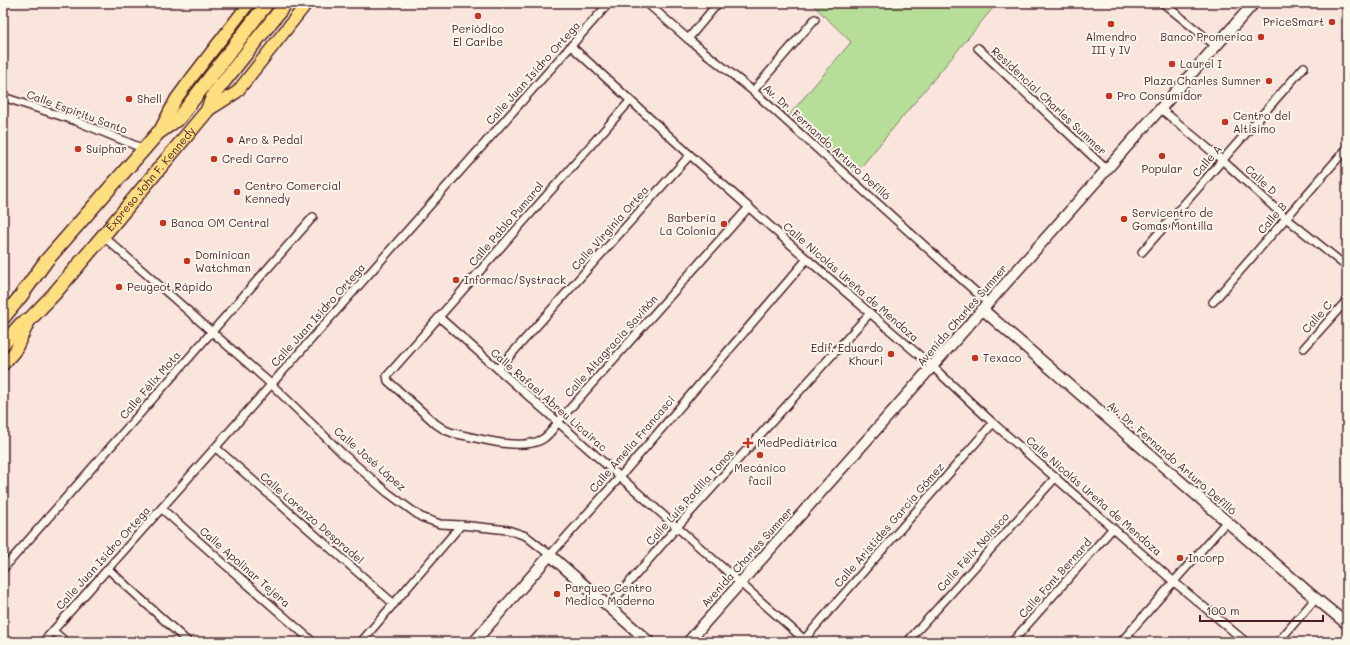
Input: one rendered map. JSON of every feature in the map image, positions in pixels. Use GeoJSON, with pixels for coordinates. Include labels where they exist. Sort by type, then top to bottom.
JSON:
{"type":"FeatureCollection","features":[{"type":"Feature","properties":{"kind":"highway","name":"Expreso John F. Kennedy"},"geometry":{"type":"LineString","coordinates":[[3,318],[20,298],[46,261],[158,133],[179,118],[267,3]]}},
{"type":"Feature","properties":{"kind":"highway","name":"Expreso John F. Kennedy"},"geometry":{"type":"LineString","coordinates":[[3,344],[21,324],[31,318],[54,294],[207,111],[214,94],[286,3]]}},
{"type":"Feature","properties":{"kind":"main road"},"geometry":{"type":"LineString","coordinates":[[158,133],[176,99],[249,3]]}},
{"type":"Feature","properties":{"kind":"main road"},"geometry":{"type":"LineString","coordinates":[[207,111],[237,92],[307,3]]}},
{"type":"Feature","properties":{"kind":"main road"},"geometry":{"type":"LineString","coordinates":[[3,310],[20,298]]}},
{"type":"Feature","properties":{"kind":"main road"},"geometry":{"type":"LineString","coordinates":[[3,365],[15,351],[31,318]]}},
{"type":"Feature","properties":{"kind":"street","name":"Calle Juan Isidro Ortega"},"geometry":{"type":"LineString","coordinates":[[43,642],[609,3]]}},
{"type":"Feature","properties":{"kind":"street","name":"Av. Dr. Fernando Arturo Defilló"},"geometry":{"type":"LineString","coordinates":[[647,3],[688,39],[753,91],[985,306],[1227,521],[1347,624]]}},
{"type":"Feature","properties":{"kind":"street"},"geometry":{"type":"LineString","coordinates":[[688,39],[718,3]]}},
{"type":"Feature","properties":{"kind":"street"},"geometry":{"type":"LineString","coordinates":[[1162,3],[1216,46]]}},
{"type":"Feature","properties":{"kind":"street","name":"Avenida Charles Sumner"},"geometry":{"type":"LineString","coordinates":[[688,642],[1254,3]]}},
{"type":"Feature","properties":{"kind":"street"},"geometry":{"type":"LineString","coordinates":[[753,91],[815,19]]}},
{"type":"Feature","properties":{"kind":"street","name":"Calle Nicolás Ureña de Mendoza"},"geometry":{"type":"LineString","coordinates":[[571,46],[749,208],[933,367],[993,423],[1113,528],[1246,642]]}},
{"type":"Feature","properties":{"kind":"street","name":"Residencial Charles Summer"},"geometry":{"type":"LineString","coordinates":[[978,48],[1106,169]]}},
{"type":"Feature","properties":{"kind":"street","name":"Calle A"},"geometry":{"type":"LineString","coordinates":[[1142,252],[1304,67]]}},
{"type":"Feature","properties":{"kind":"street","name":"Calle Espíritu Santo"},"geometry":{"type":"LineString","coordinates":[[3,97],[76,121],[144,149]]}},
{"type":"Feature","properties":{"kind":"street","name":"Calle Pablo Pumarol"},"geometry":{"type":"LineString","coordinates":[[388,381],[387,376],[630,101]]}},
{"type":"Feature","properties":{"kind":"street","name":"Calle D"},"geometry":{"type":"LineString","coordinates":[[1161,109],[1222,160],[1286,218],[1347,267]]}},
{"type":"Feature","properties":{"kind":"street","name":"Calle B"},"geometry":{"type":"LineString","coordinates":[[1213,302],[1347,148]]}},
{"type":"Feature","properties":{"kind":"street","name":"Calle Virginia Ortea"},"geometry":{"type":"LineString","coordinates":[[498,369],[690,155]]}},
{"type":"Feature","properties":{"kind":"street","name":"Calle Altagracia Saviñón"},"geometry":{"type":"LineString","coordinates":[[388,381],[436,424],[445,430],[453,433],[516,445],[524,445],[542,440],[549,434],[558,422],[749,208]]}},
{"type":"Feature","properties":{"kind":"street","name":"Calle Félix Mota"},"geometry":{"type":"LineString","coordinates":[[3,569],[313,217]]}},
{"type":"Feature","properties":{"kind":"street","name":"Calle José López"},"geometry":{"type":"LineString","coordinates":[[103,236],[271,384],[343,454],[388,493],[421,517],[440,524],[461,524],[508,530],[526,536],[550,555],[649,642]]}},
{"type":"Feature","properties":{"kind":"street","name":"Calle Amelia Francasci"},"geometry":{"type":"LineString","coordinates":[[474,642],[620,477],[807,259]]}},
{"type":"Feature","properties":{"kind":"street","name":"Calle C"},"geometry":{"type":"LineString","coordinates":[[1304,348],[1347,300]]}},
{"type":"Feature","properties":{"kind":"street","name":"Calle Luís Padilla Tonos"},"geometry":{"type":"LineString","coordinates":[[609,606],[677,527],[870,313]]}},
{"type":"Feature","properties":{"kind":"street","name":"Calle Rafael Abreu Licairac"},"geometry":{"type":"LineString","coordinates":[[439,317],[804,641]]}},
{"type":"Feature","properties":{"kind":"street","name":"Calle Arístides García Gómez"},"geometry":{"type":"LineString","coordinates":[[804,641],[993,423]]}},
{"type":"Feature","properties":{"kind":"street","name":"Calle Lorenzo Despradel"},"geometry":{"type":"LineString","coordinates":[[216,448],[394,604]]}},
{"type":"Feature","properties":{"kind":"street","name":"Calle Félix Nolasco"},"geometry":{"type":"LineString","coordinates":[[907,642],[1056,477]]}},
{"type":"Feature","properties":{"kind":"street","name":"Calle Apolinar Tejera"},"geometry":{"type":"LineString","coordinates":[[162,509],[314,642]]}},
{"type":"Feature","properties":{"kind":"street"},"geometry":{"type":"LineString","coordinates":[[1121,642],[1227,521]]}},
{"type":"Feature","properties":{"kind":"street"},"geometry":{"type":"LineString","coordinates":[[361,642],[461,524]]}},
{"type":"Feature","properties":{"kind":"street","name":"Calle Font Bernard"},"geometry":{"type":"LineString","coordinates":[[1012,642],[1113,528]]}},
{"type":"Feature","properties":{"kind":"street"},"geometry":{"type":"LineString","coordinates":[[108,569],[188,642]]}},
{"type":"Feature","properties":{"kind":"street"},"geometry":{"type":"LineString","coordinates":[[1278,642],[1316,598]]}},
{"type":"Feature","properties":{"kind":"street"},"geometry":{"type":"LineString","coordinates":[[53,631],[66,642]]}},
{"type":"Feature","properties":{"kind":"street"},"geometry":{"type":"LineString","coordinates":[[1127,636],[1134,642]]}},
{"type":"Feature","properties":{"kind":"green space"},"geometry":{"type":"Polygon","coordinates":[[[811,3],[997,3],[856,173],[790,114],[851,42],[811,3]]]}},
{"type":"Feature","properties":{"kind":"place","name":"Periódico El Caribe"},"geometry":{"type":"Point","coordinates":[478,16]}},
{"type":"Feature","properties":{"kind":"place","name":"PriceSmart"},"geometry":{"type":"Point","coordinates":[1332,22]}},
{"type":"Feature","properties":{"kind":"place","name":"Almendro III y IV"},"geometry":{"type":"Point","coordinates":[1111,24]}},
{"type":"Feature","properties":{"kind":"place","name":"Banco Promerica"},"geometry":{"type":"Point","coordinates":[1261,37]}},
{"type":"Feature","properties":{"kind":"place","name":"Laurel I"},"geometry":{"type":"Point","coordinates":[1172,64]}},
{"type":"Feature","properties":{"kind":"place","name":"Plaza Charles Sumner"},"geometry":{"type":"Point","coordinates":[1269,81]}},
{"type":"Feature","properties":{"kind":"place","name":"Pro Consumidor"},"geometry":{"type":"Point","coordinates":[1109,96]}},
{"type":"Feature","properties":{"kind":"place","name":"Shell"},"geometry":{"type":"Point","coordinates":[129,99]}},
{"type":"Feature","properties":{"kind":"place","name":"Centro del Altisimo"},"geometry":{"type":"Point","coordinates":[1225,122]}},
{"type":"Feature","properties":{"kind":"place","name":"Aro & Pedal"},"geometry":{"type":"Point","coordinates":[230,140]}},
{"type":"Feature","properties":{"kind":"place","name":"Suiphar"},"geometry":{"type":"Point","coordinates":[78,149]}},
{"type":"Feature","properties":{"kind":"place","name":"Popular"},"geometry":{"type":"Point","coordinates":[1162,156]}},
{"type":"Feature","properties":{"kind":"place","name":"Credi Carro"},"geometry":{"type":"Point","coordinates":[214,159]}},
{"type":"Feature","properties":{"kind":"place","name":"Centro Comercial Kennedy"},"geometry":{"type":"Point","coordinates":[237,192]}},
{"type":"Feature","properties":{"kind":"place","name":"Servicentro de Gomas Montilla"},"geometry":{"type":"Point","coordinates":[1124,219]}},
{"type":"Feature","properties":{"kind":"place","name":"Banca OM Central"},"geometry":{"type":"Point","coordinates":[163,223]}},
{"type":"Feature","properties":{"kind":"place","name":"Barbería La Colonia"},"geometry":{"type":"Point","coordinates":[724,224]}},
{"type":"Feature","properties":{"kind":"place","name":"Dominican Watchman"},"geometry":{"type":"Point","coordinates":[187,261]}},
{"type":"Feature","properties":{"kind":"place","name":"Informac/Systrack"},"geometry":{"type":"Point","coordinates":[456,280]}},
{"type":"Feature","properties":{"kind":"place","name":"Peugeot Rápido"},"geometry":{"type":"Point","coordinates":[119,287]}},
{"type":"Feature","properties":{"kind":"place","name":"Edif. Eduardo Khouri"},"geometry":{"type":"Point","coordinates":[891,354]}},
{"type":"Feature","properties":{"kind":"place","name":"Texaco"},"geometry":{"type":"Point","coordinates":[975,358]}},
{"type":"Feature","properties":{"kind":"place","name":"MedPediátrica"},"geometry":{"type":"Point","coordinates":[748,443]}},
{"type":"Feature","properties":{"kind":"place","name":"Mecánico facil"},"geometry":{"type":"Point","coordinates":[760,455]}},
{"type":"Feature","properties":{"kind":"place","name":"Incorp"},"geometry":{"type":"Point","coordinates":[1180,558]}},
{"type":"Feature","properties":{"kind":"place","name":"Parqueo Centro Medico Moderno"},"geometry":{"type":"Point","coordinates":[557,594]}}]}
